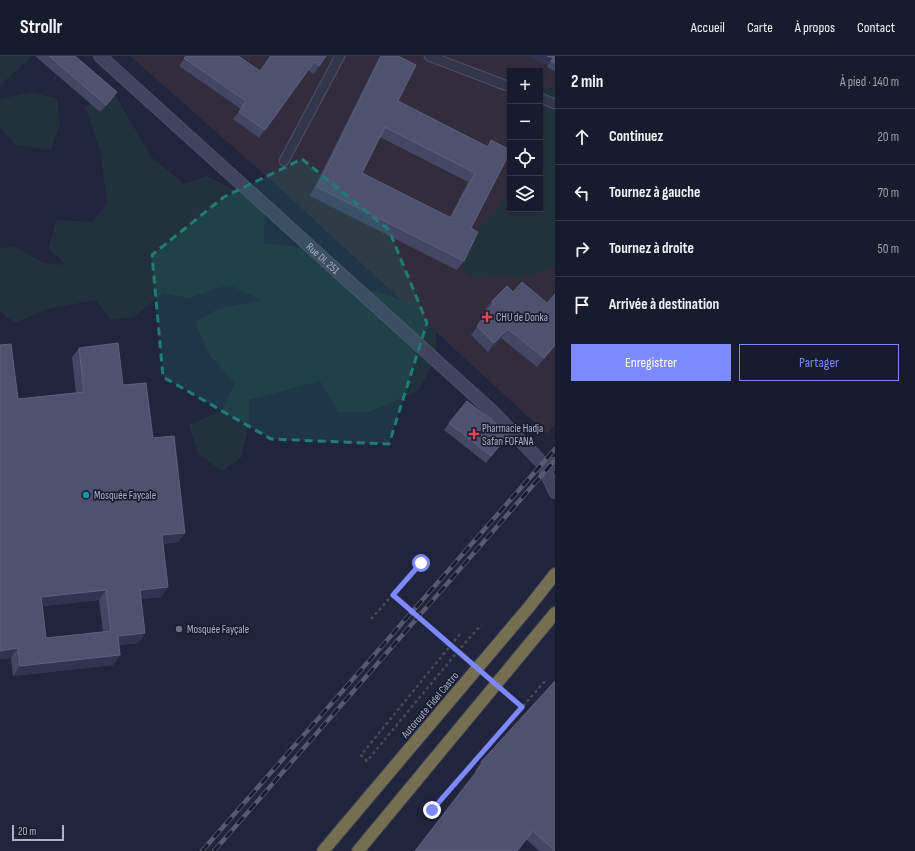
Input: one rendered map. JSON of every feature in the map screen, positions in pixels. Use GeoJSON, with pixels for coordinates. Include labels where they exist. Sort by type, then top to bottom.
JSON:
{"type":"FeatureCollection","features":[{"type":"Feature","properties":{"kind":"highway","name":"Autoroute Fidel Castro"},"geometry":{"type":"LineString","coordinates":[[323,851],[524,613],[555,574]]}},
{"type":"Feature","properties":{"kind":"highway"},"geometry":{"type":"LineString","coordinates":[[358,851],[555,613]]}},
{"type":"Feature","properties":{"kind":"main road","name":"Rue DI. 251"},"geometry":{"type":"LineString","coordinates":[[100,56],[494,413],[542,463],[555,492]]}},
{"type":"Feature","properties":{"kind":"main road"},"geometry":{"type":"LineString","coordinates":[[542,463],[555,464]]}},
{"type":"Feature","properties":{"kind":"lane"},"geometry":{"type":"LineString","coordinates":[[284,161],[340,56]]}},
{"type":"Feature","properties":{"kind":"lane"},"geometry":{"type":"LineString","coordinates":[[429,56],[507,86]]}},
{"type":"Feature","properties":{"kind":"lane"},"geometry":{"type":"LineString","coordinates":[[543,99],[555,104]]}},
{"type":"Feature","properties":{"kind":"path"},"geometry":{"type":"LineString","coordinates":[[371,619],[421,563]]}},
{"type":"Feature","properties":{"kind":"path"},"geometry":{"type":"LineString","coordinates":[[393,595],[522,707]]}},
{"type":"Feature","properties":{"kind":"path"},"geometry":{"type":"LineString","coordinates":[[460,634],[361,755],[367,761],[481,625]]}},
{"type":"Feature","properties":{"kind":"path"},"geometry":{"type":"LineString","coordinates":[[432,810],[546,680]]}},
{"type":"Feature","properties":{"kind":"highlighted area"},"geometry":{"type":"Polygon","coordinates":[[[302,159],[389,230],[427,323],[389,444],[271,439],[163,377],[152,255],[224,197],[302,159]]]}},
{"type":"Feature","properties":{"kind":"shaded area"},"geometry":{"type":"Polygon","coordinates":[[[0,56],[33,56],[0,85],[0,56]]]}},
{"type":"Feature","properties":{"kind":"shaded area","name":"CHU de Donka"},"geometry":{"type":"Polygon","coordinates":[[[130,56],[555,56],[555,424],[547,434],[274,183],[130,56]]]}},
{"type":"Feature","properties":{"kind":"shaded area"},"geometry":{"type":"Polygon","coordinates":[[[549,87],[555,90],[555,267],[521,278],[497,276],[480,279],[468,277],[456,250],[494,213],[507,193],[507,212],[543,212],[543,90],[549,87]]]}},
{"type":"Feature","properties":{"kind":"shaded area"},"geometry":{"type":"Polygon","coordinates":[[[31,92],[57,99],[60,124],[51,150],[16,145],[0,128],[0,99],[31,92]]]}},
{"type":"Feature","properties":{"kind":"shaded area"},"geometry":{"type":"Polygon","coordinates":[[[114,93],[151,157],[184,184],[207,176],[265,206],[264,243],[312,249],[346,282],[409,302],[436,331],[436,358],[418,391],[369,412],[338,412],[320,381],[249,400],[249,424],[241,458],[222,471],[198,453],[189,425],[222,410],[235,383],[210,356],[195,322],[218,309],[262,300],[229,285],[188,298],[163,293],[134,317],[110,320],[96,300],[48,309],[15,323],[0,312],[0,248],[16,247],[44,263],[67,265],[48,249],[57,220],[92,222],[107,203],[100,150],[85,107],[114,93]]]}},
{"type":"Feature","properties":{"kind":"building"},"geometry":{"type":"Polygon","coordinates":[[[49,56],[75,56],[117,92],[106,105],[49,56]]]}},
{"type":"Feature","properties":{"kind":"building"},"geometry":{"type":"Polygon","coordinates":[[[186,56],[238,56],[260,71],[271,56],[326,56],[319,66],[314,62],[265,130],[239,112],[246,101],[184,58],[186,56]]]}},
{"type":"Feature","properties":{"kind":"building"},"geometry":{"type":"Polygon","coordinates":[[[381,56],[398,56],[416,65],[398,101],[488,147],[491,140],[507,148],[507,158],[471,228],[478,232],[464,261],[317,187],[381,56]],[[385,127],[362,173],[451,218],[475,173],[385,127]]]}},
{"type":"Feature","properties":{"kind":"building"},"geometry":{"type":"Polygon","coordinates":[[[547,56],[555,56],[555,63],[551,61],[553,58],[547,56]]]}},
{"type":"Feature","properties":{"kind":"building"},"geometry":{"type":"Polygon","coordinates":[[[522,282],[547,303],[555,294],[555,345],[544,358],[508,329],[494,343],[477,326],[487,316],[484,314],[494,304],[492,301],[507,286],[513,292],[522,282]]]}},
{"type":"Feature","properties":{"kind":"building","name":"Mosquée Faycale"},"geometry":{"type":"Polygon","coordinates":[[[118,343],[123,385],[146,383],[153,438],[174,436],[185,533],[162,535],[168,587],[140,590],[145,633],[118,636],[120,655],[20,666],[18,648],[0,651],[0,345],[11,344],[18,399],[84,392],[79,348],[118,343]],[[106,590],[41,597],[46,638],[111,631],[106,590]]]}},
{"type":"Feature","properties":{"kind":"building"},"geometry":{"type":"Polygon","coordinates":[[[467,401],[509,434],[491,456],[449,423],[467,401]]]}},
{"type":"Feature","properties":{"kind":"building"},"geometry":{"type":"Polygon","coordinates":[[[555,681],[555,851],[533,831],[517,851],[415,851],[483,763],[481,762],[555,681]]]}},
{"type":"Feature","properties":{"kind":"railway"},"geometry":{"type":"LineString","coordinates":[[202,851],[555,449]]}},
{"type":"Feature","properties":{"kind":"railway"},"geometry":{"type":"LineString","coordinates":[[214,851],[555,460]]}},
{"type":"Feature","properties":{"kind":"place","name":"CHU de Donka"},"geometry":{"type":"Point","coordinates":[487,317]}},
{"type":"Feature","properties":{"kind":"place","name":"Pharmacie Hadja Safan FOFANA"},"geometry":{"type":"Point","coordinates":[474,434]}},
{"type":"Feature","properties":{"kind":"place","name":"Mosquée Faycale"},"geometry":{"type":"Point","coordinates":[86,495]}},
{"type":"Feature","properties":{"kind":"place","name":"Mosquée Fayçale"},"geometry":{"type":"Point","coordinates":[179,629]}},
{"type":"Feature","properties":{"kind":"route"},"geometry":{"type":"LineString","coordinates":[[421,563],[393,595],[522,707],[432,810]]}}]}
